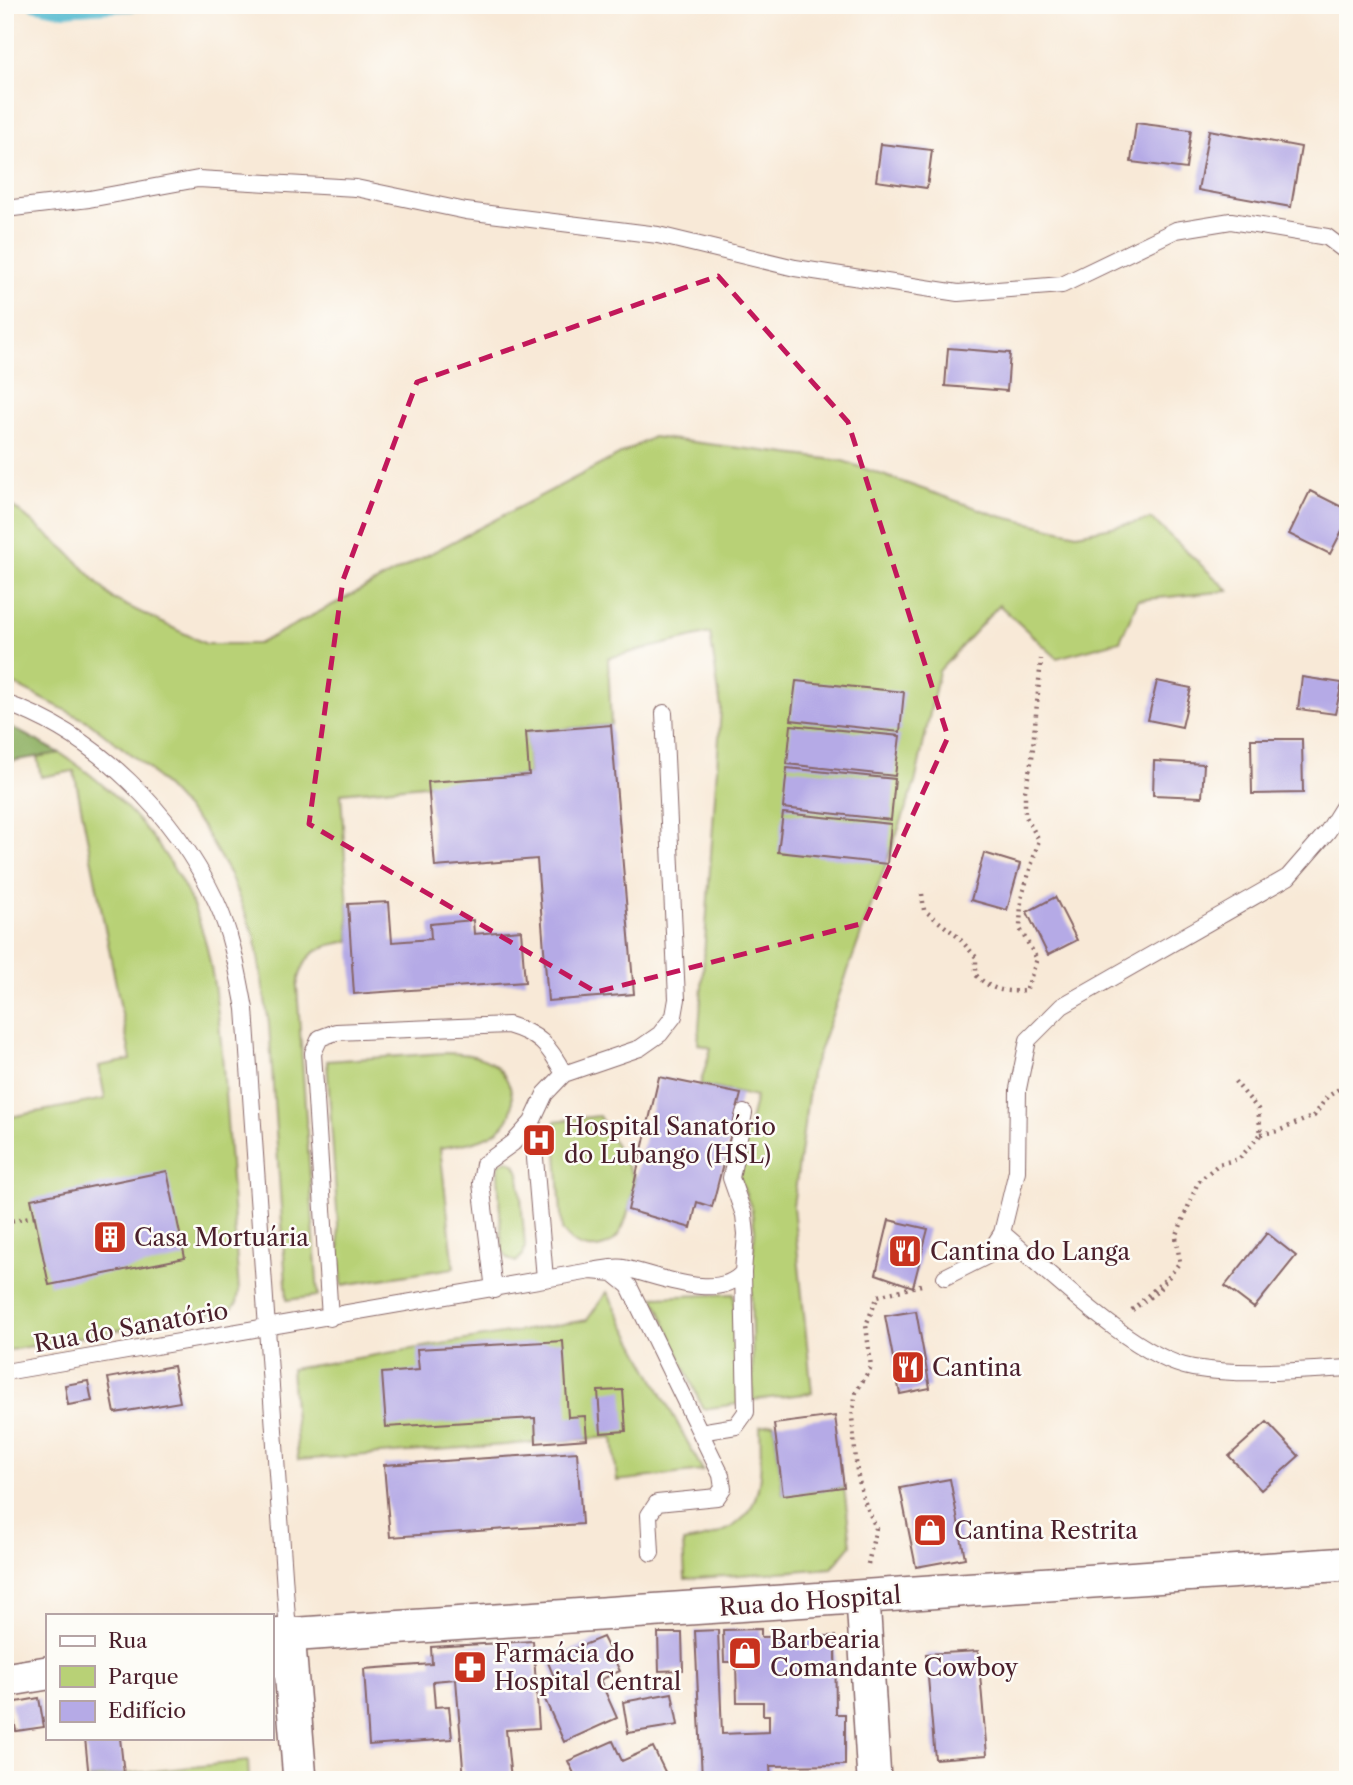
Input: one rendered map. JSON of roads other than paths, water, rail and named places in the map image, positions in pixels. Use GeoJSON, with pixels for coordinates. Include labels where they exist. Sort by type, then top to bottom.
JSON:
{"type":"FeatureCollection","features":[{"type":"Feature","properties":{"kind":"street","name":"Rua do Hospital"},"geometry":{"type":"LineString","coordinates":[[279,1634],[864,1586],[1348,1564]]}},
{"type":"Feature","properties":{"kind":"street"},"geometry":{"type":"LineString","coordinates":[[864,1586],[874,1780]]}},
{"type":"Feature","properties":{"kind":"street"},"geometry":{"type":"LineString","coordinates":[[279,1634],[300,1780]]}},
{"type":"Feature","properties":{"kind":"street"},"geometry":{"type":"LineString","coordinates":[[5,1680],[46,1673]]}},
{"type":"Feature","properties":{"kind":"lane"},"geometry":{"type":"LineString","coordinates":[[5,209],[89,199],[198,179],[356,188],[466,211],[658,235],[795,268],[958,293],[1062,285],[1176,230],[1231,221],[1326,237],[1348,253]]}},
{"type":"Feature","properties":{"kind":"lane"},"geometry":{"type":"LineString","coordinates":[[5,703],[29,711],[85,744],[133,785],[185,849],[216,900],[233,945],[245,1009],[265,1326],[279,1634]]}},
{"type":"Feature","properties":{"kind":"lane"},"geometry":{"type":"LineString","coordinates":[[494,1290],[481,1183],[484,1164],[513,1143],[532,1122],[545,1094],[564,1074],[640,1048],[660,1034],[674,1016],[677,999],[664,713]]}},
{"type":"Feature","properties":{"kind":"lane"},"geometry":{"type":"LineString","coordinates":[[945,1278],[987,1256],[1002,1233],[1017,1171],[1018,1089],[1028,1040],[1062,1006],[1288,877],[1328,831],[1348,799]]}},
{"type":"Feature","properties":{"kind":"lane"},"geometry":{"type":"LineString","coordinates":[[330,1318],[313,1053],[320,1038],[336,1032],[508,1025],[531,1031],[552,1051],[564,1074]]}},
{"type":"Feature","properties":{"kind":"lane"},"geometry":{"type":"LineString","coordinates":[[700,1432],[736,1426],[743,1422],[746,1412],[744,1215],[731,1178],[744,1113]]}},
{"type":"Feature","properties":{"kind":"lane"},"geometry":{"type":"LineString","coordinates":[[532,1122],[545,1279]]}},
{"type":"Feature","properties":{"kind":"lane"},"geometry":{"type":"LineString","coordinates":[[1002,1233],[1140,1348],[1191,1368],[1285,1371],[1348,1368]]}},
{"type":"Feature","properties":{"kind":"lane","name":"Rua do Sanatório"},"geometry":{"type":"LineString","coordinates":[[5,1372],[265,1326],[330,1318],[494,1290],[591,1271],[622,1268],[653,1278],[720,1287],[736,1281],[743,1272]]}},
{"type":"Feature","properties":{"kind":"lane"},"geometry":{"type":"LineString","coordinates":[[591,1271],[613,1273],[629,1286],[721,1475],[723,1488],[717,1497],[657,1503],[649,1516],[651,1553]]}},
{"type":"Feature","properties":{"kind":"waterway"},"geometry":{"type":"LineString","coordinates":[[33,5],[62,11],[154,5]]}},
{"type":"Feature","properties":{"kind":"place","name":"Hospital Sanatório do Lubango (HSL)"},"geometry":{"type":"Point","coordinates":[539,1140]}},
{"type":"Feature","properties":{"kind":"place","name":"Casa Mortuária"},"geometry":{"type":"Point","coordinates":[110,1237]}},
{"type":"Feature","properties":{"kind":"place","name":"Cantina do Langa"},"geometry":{"type":"Point","coordinates":[905,1251]}},
{"type":"Feature","properties":{"kind":"place","name":"Cantina"},"geometry":{"type":"Point","coordinates":[908,1367]}},
{"type":"Feature","properties":{"kind":"place","name":"Cantina Restrita"},"geometry":{"type":"Point","coordinates":[930,1530]}},
{"type":"Feature","properties":{"kind":"place","name":"Barbearia Comandante Cowboy"},"geometry":{"type":"Point","coordinates":[745,1653]}},
{"type":"Feature","properties":{"kind":"place","name":"Farmácia do Hospital Central"},"geometry":{"type":"Point","coordinates":[470,1667]}}]}
